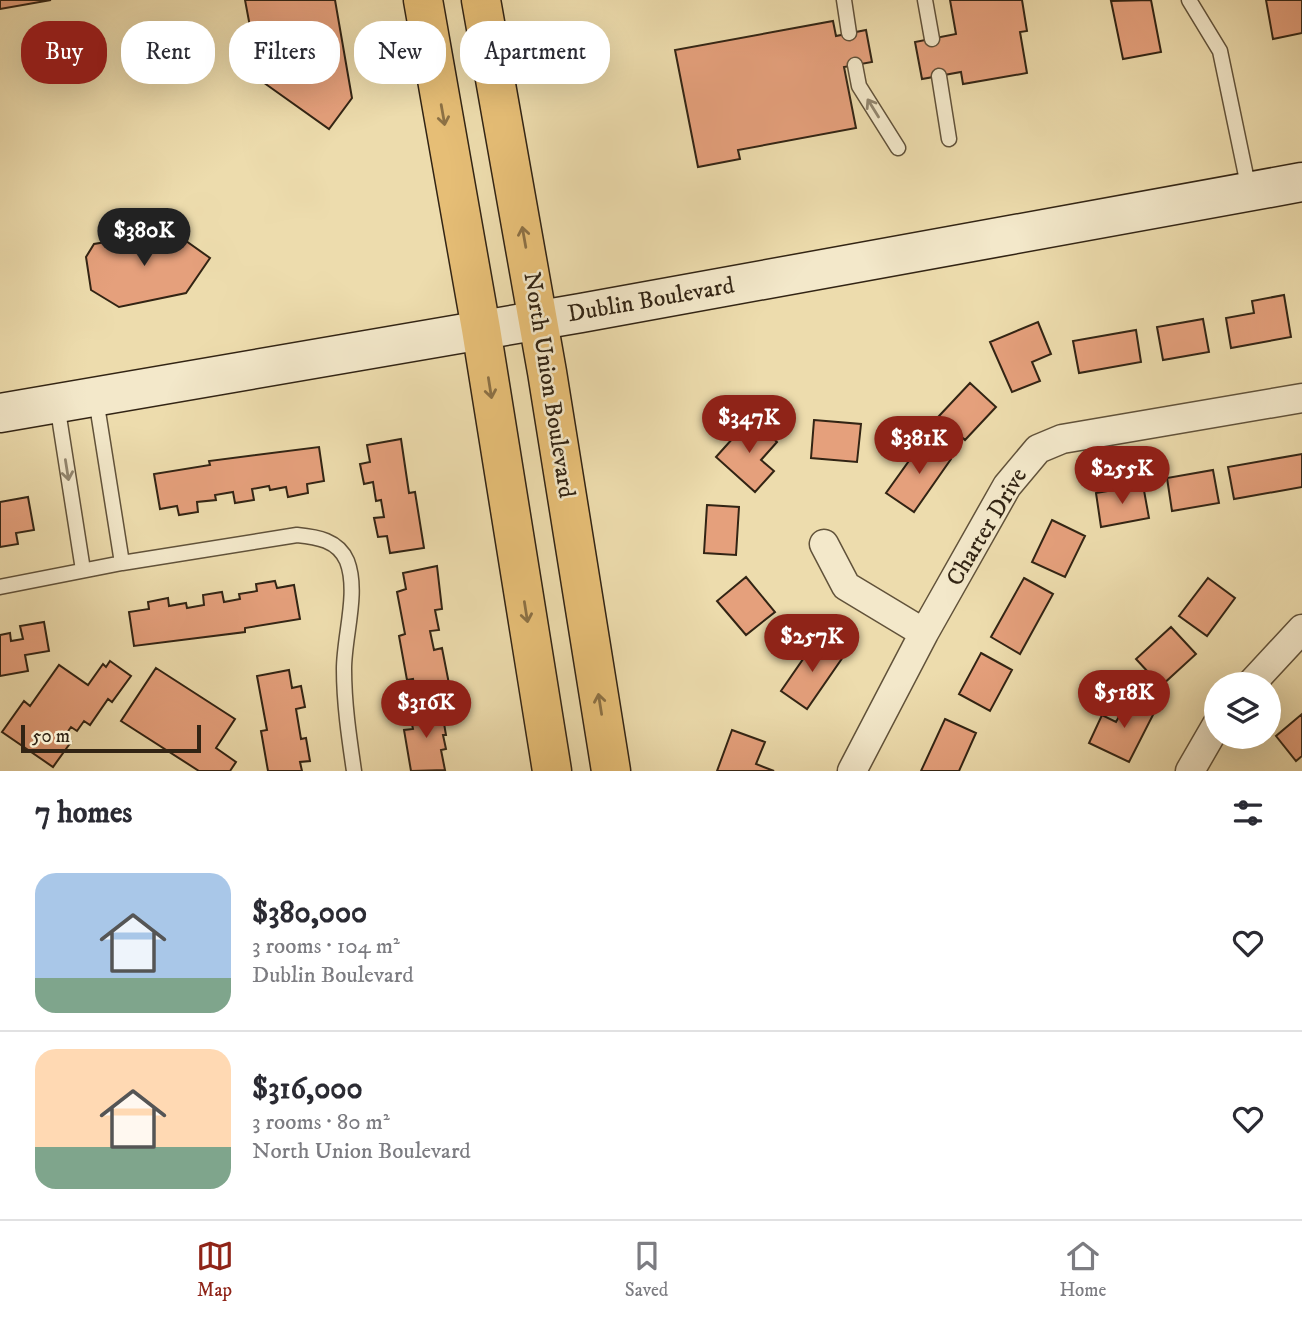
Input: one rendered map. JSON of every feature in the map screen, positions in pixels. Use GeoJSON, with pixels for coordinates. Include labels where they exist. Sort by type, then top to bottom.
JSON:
{"type":"FeatureCollection","features":[{"type":"Feature","properties":{"kind":"main road"},"geometry":{"type":"LineString","coordinates":[[423,0],[481,329],[552,771]]}},
{"type":"Feature","properties":{"kind":"main road","name":"North Union Boulevard"},"geometry":{"type":"LineString","coordinates":[[481,0],[538,320],[611,771]]}},
{"type":"Feature","properties":{"kind":"main road","name":"Dublin Boulevard"},"geometry":{"type":"LineString","coordinates":[[0,413],[538,320],[1302,182]]}},
{"type":"Feature","properties":{"kind":"street","name":"Charter Drive"},"geometry":{"type":"LineString","coordinates":[[852,771],[924,633],[1007,486],[1038,449],[1062,439],[1302,398]]}},
{"type":"Feature","properties":{"kind":"street"},"geometry":{"type":"LineString","coordinates":[[824,544],[846,586],[924,633]]}},
{"type":"Feature","properties":{"kind":"street"},"geometry":{"type":"LineString","coordinates":[[1262,672],[1302,629]]}},
{"type":"Feature","properties":{"kind":"street"},"geometry":{"type":"LineString","coordinates":[[1190,771],[1204,747]]}},
{"type":"Feature","properties":{"kind":"lane"},"geometry":{"type":"LineString","coordinates":[[844,0],[849,33]]}},
{"type":"Feature","properties":{"kind":"lane"},"geometry":{"type":"LineString","coordinates":[[925,0],[932,38]]}},
{"type":"Feature","properties":{"kind":"lane"},"geometry":{"type":"LineString","coordinates":[[1189,0],[1220,51],[1250,192]]}},
{"type":"Feature","properties":{"kind":"lane"},"geometry":{"type":"LineString","coordinates":[[855,65],[859,86],[898,148]]}},
{"type":"Feature","properties":{"kind":"lane"},"geometry":{"type":"LineString","coordinates":[[939,76],[949,139]]}},
{"type":"Feature","properties":{"kind":"lane"},"geometry":{"type":"LineString","coordinates":[[95,396],[122,563]]}},
{"type":"Feature","properties":{"kind":"lane"},"geometry":{"type":"LineString","coordinates":[[57,403],[83,570]]}},
{"type":"Feature","properties":{"kind":"lane"},"geometry":{"type":"LineString","coordinates":[[0,587],[122,563],[297,535],[319,537],[336,546],[346,560],[351,580],[344,665],[344,706],[354,771]]}},
{"type":"Feature","properties":{"kind":"building"},"geometry":{"type":"Polygon","coordinates":[[[0,0],[51,0],[0,9],[0,0]]]}},
{"type":"Feature","properties":{"kind":"building"},"geometry":{"type":"Polygon","coordinates":[[[245,0],[335,0],[339,21],[249,21],[245,0]]]}},
{"type":"Feature","properties":{"kind":"building"},"geometry":{"type":"Polygon","coordinates":[[[950,0],[1022,0],[1027,31],[1020,32],[1027,73],[963,84],[961,72],[922,79],[915,42],[956,34],[950,0]]]}},
{"type":"Feature","properties":{"kind":"building"},"geometry":{"type":"Polygon","coordinates":[[[1151,0],[1161,52],[1123,59],[1111,1],[1151,0]]]}},
{"type":"Feature","properties":{"kind":"building"},"geometry":{"type":"Polygon","coordinates":[[[1266,0],[1302,0],[1302,33],[1273,39],[1266,0]]]}},
{"type":"Feature","properties":{"kind":"building"},"geometry":{"type":"Polygon","coordinates":[[[833,21],[836,36],[866,30],[872,62],[844,67],[856,128],[738,150],[740,159],[698,167],[675,50],[833,21]]]}},
{"type":"Feature","properties":{"kind":"building"},"geometry":{"type":"Polygon","coordinates":[[[340,29],[352,98],[329,129],[266,84],[340,84],[340,29]]]}},
{"type":"Feature","properties":{"kind":"building"},"geometry":{"type":"Polygon","coordinates":[[[172,231],[210,258],[186,293],[119,307],[91,290],[86,257],[94,244],[172,231]]]}},
{"type":"Feature","properties":{"kind":"building"},"geometry":{"type":"Polygon","coordinates":[[[1284,295],[1291,337],[1231,348],[1226,318],[1254,313],[1252,301],[1284,295]]]}},
{"type":"Feature","properties":{"kind":"building"},"geometry":{"type":"Polygon","coordinates":[[[1203,319],[1209,352],[1163,360],[1157,327],[1203,319]]]}},
{"type":"Feature","properties":{"kind":"building"},"geometry":{"type":"Polygon","coordinates":[[[1038,322],[1051,354],[1032,362],[1040,381],[1012,392],[990,342],[1038,322]]]}},
{"type":"Feature","properties":{"kind":"building"},"geometry":{"type":"Polygon","coordinates":[[[1136,330],[1141,362],[1079,373],[1073,341],[1136,330]]]}},
{"type":"Feature","properties":{"kind":"building"},"geometry":{"type":"Polygon","coordinates":[[[970,383],[996,407],[965,440],[939,416],[970,383]]]}},
{"type":"Feature","properties":{"kind":"building"},"geometry":{"type":"Polygon","coordinates":[[[751,418],[777,442],[761,460],[774,471],[755,492],[716,457],[751,418]]]}},
{"type":"Feature","properties":{"kind":"building"},"geometry":{"type":"Polygon","coordinates":[[[814,420],[861,424],[857,462],[811,458],[814,420]]]}},
{"type":"Feature","properties":{"kind":"building"},"geometry":{"type":"Polygon","coordinates":[[[401,439],[409,493],[415,492],[424,548],[390,553],[387,536],[378,537],[374,518],[384,517],[381,500],[376,501],[373,482],[364,484],[360,464],[370,462],[367,445],[401,439]]]}},
{"type":"Feature","properties":{"kind":"building"},"geometry":{"type":"Polygon","coordinates":[[[924,440],[951,459],[914,512],[886,493],[924,440]]]}},
{"type":"Feature","properties":{"kind":"building"},"geometry":{"type":"Polygon","coordinates":[[[319,447],[324,481],[307,484],[308,493],[288,497],[286,487],[270,490],[269,486],[252,489],[254,500],[235,503],[233,492],[215,495],[216,500],[197,502],[198,512],[179,515],[177,506],[160,509],[154,474],[210,465],[209,461],[319,447]]]}},
{"type":"Feature","properties":{"kind":"building"},"geometry":{"type":"Polygon","coordinates":[[[1302,454],[1302,487],[1234,499],[1228,467],[1302,454]]]}},
{"type":"Feature","properties":{"kind":"building"},"geometry":{"type":"Polygon","coordinates":[[[1213,470],[1219,503],[1172,511],[1167,478],[1213,470]]]}},
{"type":"Feature","properties":{"kind":"building"},"geometry":{"type":"Polygon","coordinates":[[[1143,485],[1149,518],[1101,527],[1096,493],[1143,485]]]}},
{"type":"Feature","properties":{"kind":"building"},"geometry":{"type":"Polygon","coordinates":[[[28,497],[34,530],[16,533],[18,544],[0,547],[0,502],[28,497]]]}},
{"type":"Feature","properties":{"kind":"building"},"geometry":{"type":"Polygon","coordinates":[[[707,505],[739,507],[736,555],[704,553],[707,505]]]}},
{"type":"Feature","properties":{"kind":"building"},"geometry":{"type":"Polygon","coordinates":[[[1052,520],[1085,536],[1065,577],[1032,562],[1052,520]]]}},
{"type":"Feature","properties":{"kind":"building"},"geometry":{"type":"Polygon","coordinates":[[[437,566],[442,609],[435,610],[439,630],[430,631],[434,650],[442,648],[450,689],[416,695],[413,679],[407,680],[399,636],[405,634],[397,592],[406,589],[403,573],[437,566]]]}},
{"type":"Feature","properties":{"kind":"building"},"geometry":{"type":"Polygon","coordinates":[[[746,577],[775,612],[746,635],[717,601],[746,577]]]}},
{"type":"Feature","properties":{"kind":"building"},"geometry":{"type":"Polygon","coordinates":[[[1024,578],[1053,594],[1020,654],[991,637],[1024,578]]]}},
{"type":"Feature","properties":{"kind":"building"},"geometry":{"type":"Polygon","coordinates":[[[1208,578],[1235,598],[1207,636],[1179,616],[1208,578]]]}},
{"type":"Feature","properties":{"kind":"building"},"geometry":{"type":"Polygon","coordinates":[[[275,581],[277,588],[294,585],[300,619],[245,628],[245,632],[134,646],[129,612],[149,609],[148,602],[168,598],[169,606],[186,603],[187,608],[204,605],[203,595],[222,592],[224,602],[240,599],[239,594],[257,591],[256,584],[275,581]]]}},
{"type":"Feature","properties":{"kind":"building"},"geometry":{"type":"Polygon","coordinates":[[[44,622],[49,651],[25,655],[28,671],[0,676],[0,635],[10,633],[11,641],[23,639],[20,626],[44,622]]]}},
{"type":"Feature","properties":{"kind":"building"},"geometry":{"type":"Polygon","coordinates":[[[1171,627],[1196,654],[1161,686],[1136,659],[1171,627]]]}},
{"type":"Feature","properties":{"kind":"building"},"geometry":{"type":"Polygon","coordinates":[[[817,639],[843,657],[807,709],[781,691],[817,639]]]}},
{"type":"Feature","properties":{"kind":"building"},"geometry":{"type":"Polygon","coordinates":[[[981,653],[1012,670],[990,711],[959,694],[981,653]]]}},
{"type":"Feature","properties":{"kind":"building"},"geometry":{"type":"Polygon","coordinates":[[[110,661],[131,676],[112,702],[108,699],[90,725],[84,721],[77,731],[71,727],[64,737],[71,742],[53,767],[2,732],[24,701],[30,706],[59,665],[88,685],[103,664],[106,667],[110,661]]]}},
{"type":"Feature","properties":{"kind":"building"},"geometry":{"type":"Polygon","coordinates":[[[156,668],[235,719],[216,748],[236,762],[230,771],[199,771],[121,721],[156,668]]]}},
{"type":"Feature","properties":{"kind":"building"},"geometry":{"type":"Polygon","coordinates":[[[289,670],[292,688],[301,686],[305,707],[296,709],[301,739],[306,738],[310,761],[300,762],[302,771],[268,771],[261,731],[267,730],[257,676],[289,670]]]}},
{"type":"Feature","properties":{"kind":"building"},"geometry":{"type":"Polygon","coordinates":[[[1130,696],[1156,709],[1129,762],[1089,743],[1102,715],[1116,722],[1130,696]]]}},
{"type":"Feature","properties":{"kind":"building"},"geometry":{"type":"Polygon","coordinates":[[[441,706],[446,735],[443,735],[446,749],[441,750],[445,770],[411,771],[404,730],[413,729],[409,711],[441,706]]]}},
{"type":"Feature","properties":{"kind":"building"},"geometry":{"type":"Polygon","coordinates":[[[1302,714],[1302,756],[1296,761],[1281,742],[1281,732],[1302,714]]]}},
{"type":"Feature","properties":{"kind":"building"},"geometry":{"type":"Polygon","coordinates":[[[945,719],[976,733],[959,771],[921,771],[945,719]]]}},
{"type":"Feature","properties":{"kind":"building"},"geometry":{"type":"Polygon","coordinates":[[[732,730],[765,742],[756,764],[774,771],[717,771],[732,730]]]}}]}
